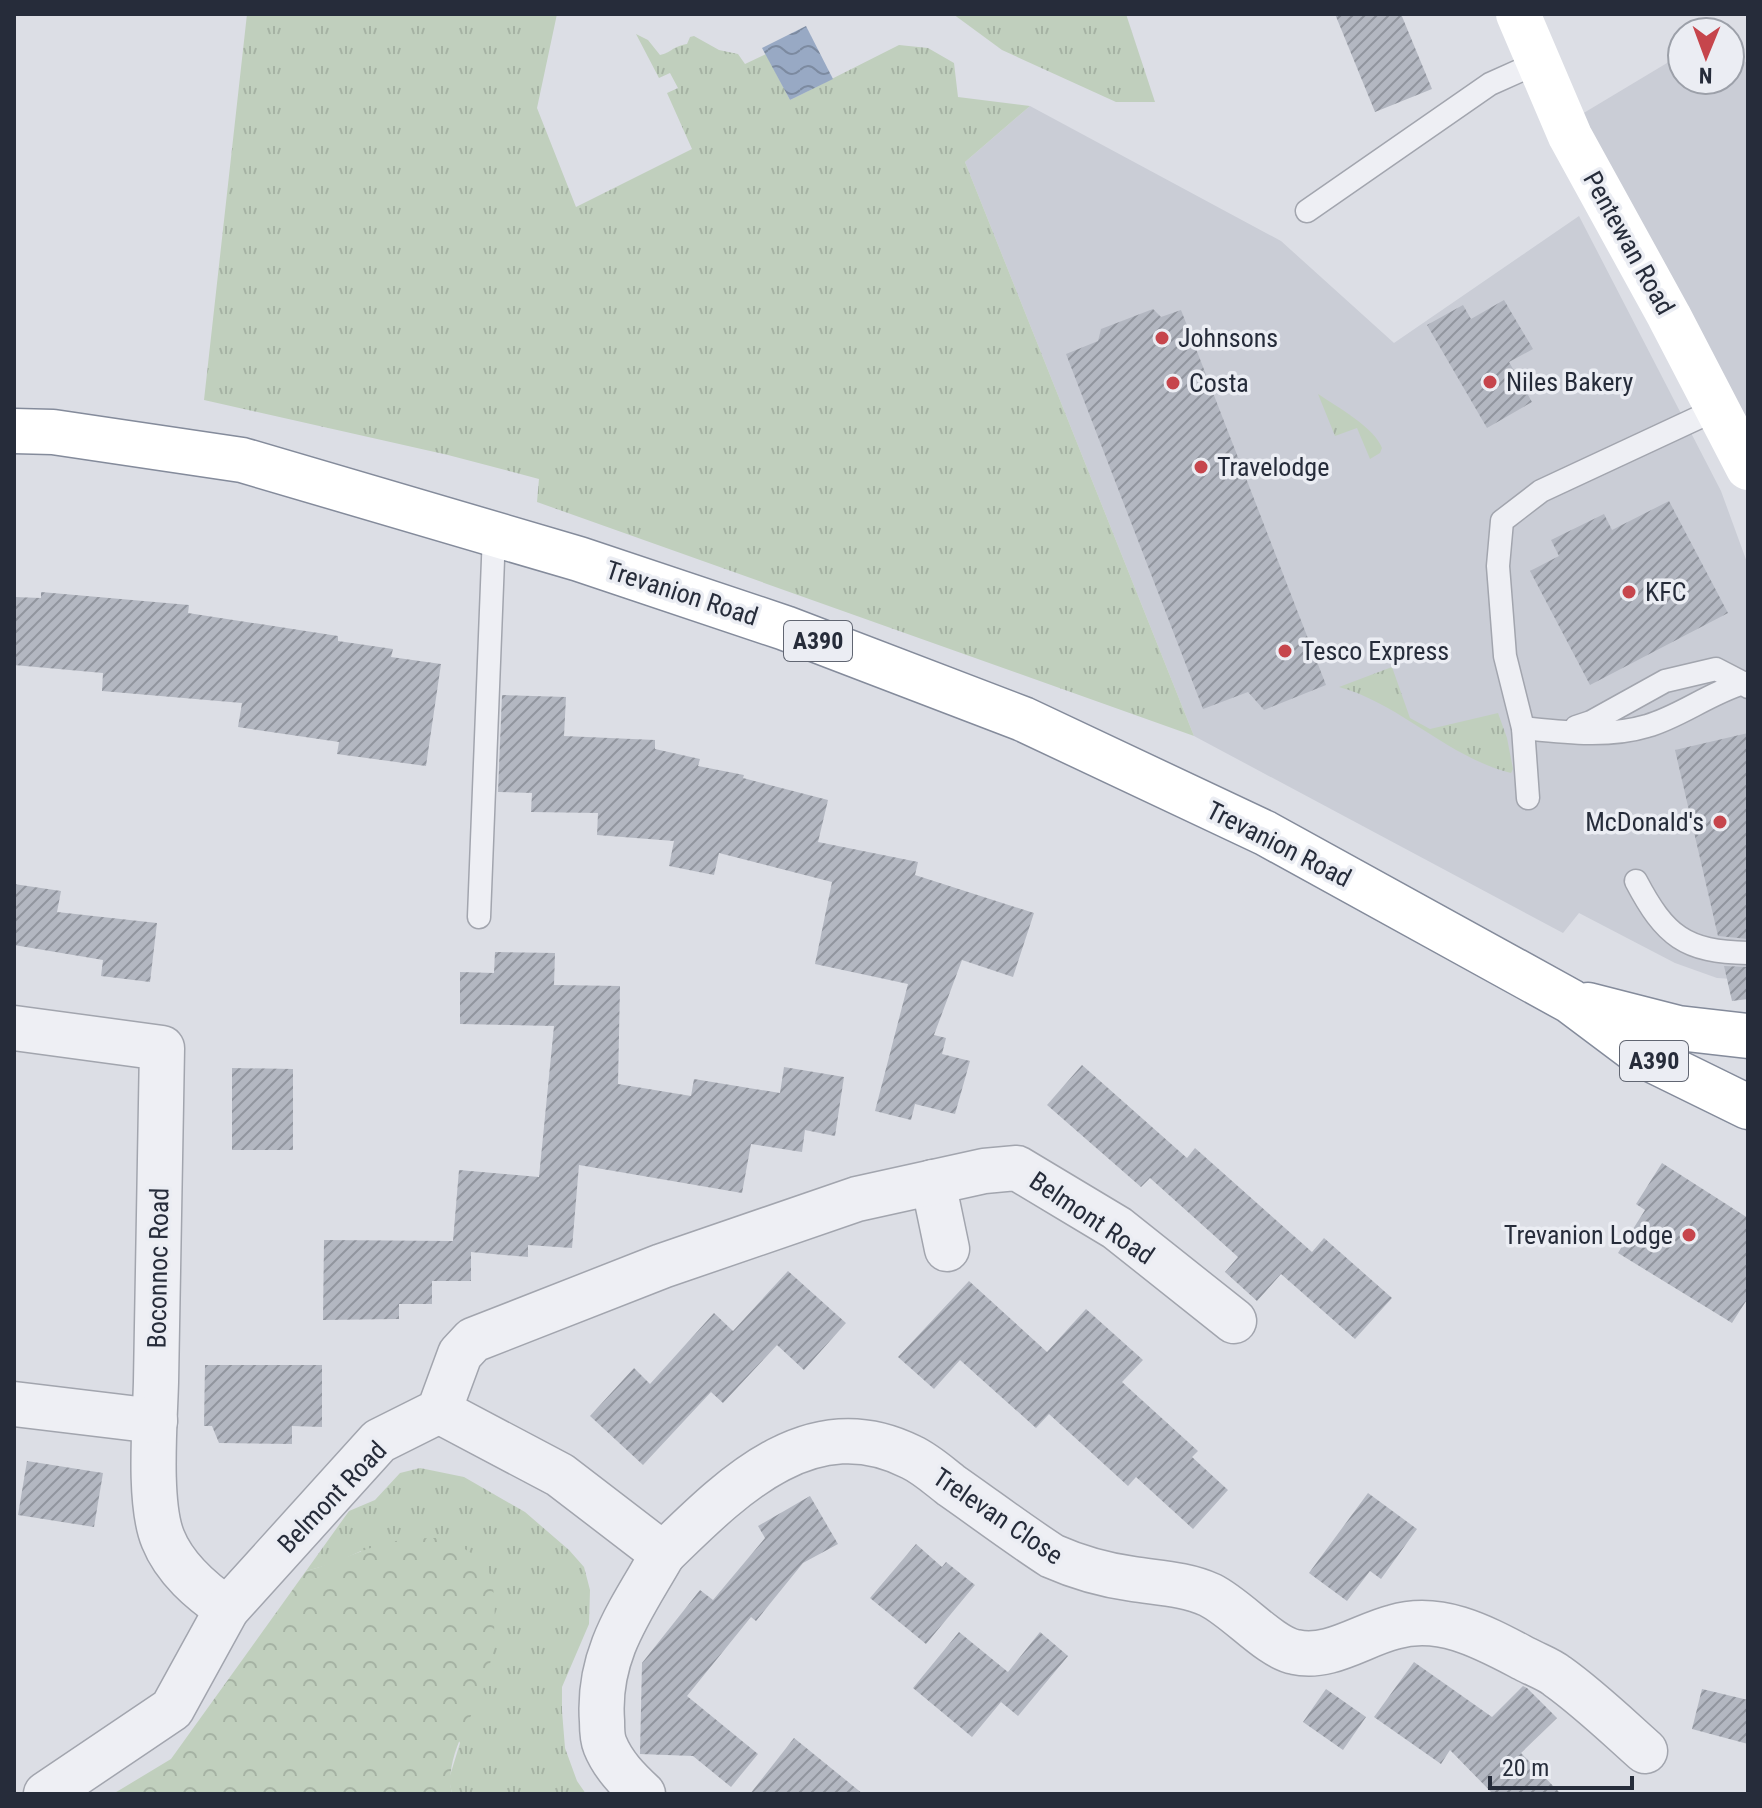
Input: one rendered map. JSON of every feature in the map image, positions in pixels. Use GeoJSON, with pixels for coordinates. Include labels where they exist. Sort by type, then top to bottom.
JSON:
{"type":"FeatureCollection","features":[{"type":"Feature","properties":{"kind":"main road","name":"Pentewan Road"},"geometry":{"type":"LineString","coordinates":[[1518,14],[1570,136],[1748,468]]}},
{"type":"Feature","properties":{"kind":"main road","name":"Trevanion Road"},"geometry":{"type":"LineString","coordinates":[[14,431],[53,432],[242,460],[579,559],[785,628],[1023,719],[1265,833],[1570,1001]]}},
{"type":"Feature","properties":{"kind":"main road","name":"A390"},"geometry":{"type":"LineString","coordinates":[[1570,1001],[1678,1028],[1748,1036]]}},
{"type":"Feature","properties":{"kind":"main road","name":"A390"},"geometry":{"type":"LineString","coordinates":[[1570,1001],[1642,1055],[1748,1107]]}},
{"type":"Feature","properties":{"kind":"street","name":"Boconnoc Road"},"geometry":{"type":"LineString","coordinates":[[14,1028],[162,1048],[156,1516],[163,1541],[178,1565],[200,1590],[227,1609]]}},
{"type":"Feature","properties":{"kind":"street","name":"Belmont Road"},"geometry":{"type":"LineString","coordinates":[[46,1794],[172,1709],[227,1609],[379,1441],[439,1411],[460,1354],[473,1340],[662,1266],[857,1199],[984,1171],[1017,1168],[1117,1228],[1234,1321]]}},
{"type":"Feature","properties":{"kind":"street"},"geometry":{"type":"LineString","coordinates":[[933,1182],[947,1249]]}},
{"type":"Feature","properties":{"kind":"street"},"geometry":{"type":"LineString","coordinates":[[14,1404],[155,1421]]}},
{"type":"Feature","properties":{"kind":"street"},"geometry":{"type":"LineString","coordinates":[[439,1411],[560,1475],[663,1554]]}},
{"type":"Feature","properties":{"kind":"street","name":"Trelevan Close"},"geometry":{"type":"LineString","coordinates":[[643,1794],[620,1771],[603,1743],[601,1688],[605,1665],[623,1623],[663,1554],[720,1498],[773,1461],[806,1447],[841,1441],[878,1445],[912,1458],[1052,1556],[1077,1568],[1175,1584],[1208,1594],[1234,1608],[1263,1634],[1295,1652],[1319,1653],[1393,1627],[1426,1622],[1468,1631],[1557,1676],[1645,1751]]}},
{"type":"Feature","properties":{"kind":"lane"},"geometry":{"type":"LineString","coordinates":[[1307,211],[1490,84],[1537,63]]}},
{"type":"Feature","properties":{"kind":"lane"},"geometry":{"type":"LineString","coordinates":[[1528,798],[1523,728],[1505,656],[1498,566],[1502,521],[1541,491],[1717,409]]}},
{"type":"Feature","properties":{"kind":"lane"},"geometry":{"type":"LineString","coordinates":[[479,917],[494,534]]}},
{"type":"Feature","properties":{"kind":"lane"},"geometry":{"type":"LineString","coordinates":[[1564,732],[1591,722],[1665,681],[1716,669],[1746,685]]}},
{"type":"Feature","properties":{"kind":"lane"},"geometry":{"type":"LineString","coordinates":[[1523,728],[1564,732],[1618,731],[1648,726],[1721,690],[1746,685]]}},
{"type":"Feature","properties":{"kind":"lane"},"geometry":{"type":"LineString","coordinates":[[1636,881],[1660,923],[1687,943],[1723,953],[1748,953]]}},
{"type":"Feature","properties":{"kind":"shaded area"},"geometry":{"type":"Polygon","coordinates":[[[1746,63],[1748,65],[1748,430],[1582,114],[1666,64],[1666,96],[1746,96],[1746,63]]]}},
{"type":"Feature","properties":{"kind":"shaded area"},"geometry":{"type":"Polygon","coordinates":[[[1030,106],[1281,241],[1394,343],[1579,216],[1721,491],[1748,565],[1748,980],[1717,978],[1675,963],[1579,913],[1563,933],[1194,736],[965,162],[1030,106]]]}},
{"type":"Feature","properties":{"kind":"green space"},"geometry":{"type":"Polygon","coordinates":[[[247,14],[557,14],[537,108],[576,207],[692,149],[667,93],[678,88],[670,73],[659,78],[636,34],[648,40],[660,55],[687,44],[694,36],[719,50],[738,54],[745,64],[766,54],[790,100],[899,45],[928,48],[954,63],[958,97],[1030,106],[965,162],[1194,736],[537,502],[539,479],[448,455],[204,400],[247,14]]]}},
{"type":"Feature","properties":{"kind":"green space"},"geometry":{"type":"Polygon","coordinates":[[[953,14],[1126,14],[1155,102],[1116,102],[1002,50],[953,14]]]}},
{"type":"Feature","properties":{"kind":"green space"},"geometry":{"type":"Polygon","coordinates":[[[1318,394],[1372,433],[1382,448],[1380,453],[1370,459],[1357,428],[1335,436],[1318,394]]]}},
{"type":"Feature","properties":{"kind":"green space"},"geometry":{"type":"Polygon","coordinates":[[[1392,667],[1410,718],[1430,729],[1498,713],[1507,738],[1513,769],[1511,773],[1466,755],[1383,705],[1339,687],[1392,667]]]}},
{"type":"Feature","properties":{"kind":"green space"},"geometry":{"type":"Polygon","coordinates":[[[420,1468],[464,1477],[525,1512],[584,1567],[590,1590],[589,1624],[562,1687],[562,1711],[565,1748],[577,1781],[586,1794],[452,1794],[449,1779],[460,1743],[361,1551],[306,1571],[349,1511],[375,1500],[400,1473],[420,1468]]]}},
{"type":"Feature","properties":{"kind":"green space"},"geometry":{"type":"Polygon","coordinates":[[[441,1538],[472,1553],[487,1568],[495,1606],[490,1667],[456,1749],[450,1779],[452,1794],[113,1794],[171,1759],[306,1571],[385,1544],[407,1539],[441,1538]]]}},
{"type":"Feature","properties":{"kind":"water"},"geometry":{"type":"Polygon","coordinates":[[[806,26],[833,79],[790,100],[762,48],[806,26]]]}},
{"type":"Feature","properties":{"kind":"building"},"geometry":{"type":"Polygon","coordinates":[[[1335,14],[1401,14],[1432,89],[1375,112],[1335,14]]]}},
{"type":"Feature","properties":{"kind":"building","name":"Niles Bakery"},"geometry":{"type":"Polygon","coordinates":[[[1504,300],[1533,349],[1509,362],[1532,402],[1487,428],[1427,325],[1463,305],[1471,319],[1504,300]]]}},
{"type":"Feature","properties":{"kind":"building"},"geometry":{"type":"Polygon","coordinates":[[[1153,309],[1161,317],[1181,310],[1326,685],[1264,710],[1248,692],[1203,709],[1066,354],[1098,341],[1101,329],[1153,309]]]}},
{"type":"Feature","properties":{"kind":"building","name":"KFC"},"geometry":{"type":"Polygon","coordinates":[[[1669,501],[1728,613],[1590,685],[1530,571],[1559,556],[1551,540],[1604,514],[1612,530],[1669,501]]]}},
{"type":"Feature","properties":{"kind":"building"},"geometry":{"type":"Polygon","coordinates":[[[41,592],[189,605],[188,613],[338,636],[338,641],[393,649],[391,657],[441,664],[426,766],[337,754],[339,742],[238,727],[242,703],[102,691],[103,673],[14,665],[14,597],[41,598],[41,592]]]}},
{"type":"Feature","properties":{"kind":"building"},"geometry":{"type":"Polygon","coordinates":[[[502,695],[566,697],[564,736],[655,740],[655,749],[700,759],[698,766],[744,775],[743,778],[828,800],[818,842],[918,862],[915,875],[1034,913],[1013,977],[962,960],[934,1035],[946,1038],[942,1054],[970,1061],[955,1114],[915,1104],[911,1120],[875,1111],[908,984],[815,964],[832,882],[719,853],[714,875],[669,866],[674,841],[597,835],[598,813],[531,812],[532,793],[498,792],[502,695]]]}},
{"type":"Feature","properties":{"kind":"building","name":"McDonald's"},"geometry":{"type":"Polygon","coordinates":[[[1748,733],[1748,939],[1718,936],[1675,750],[1748,733]]]}},
{"type":"Feature","properties":{"kind":"building"},"geometry":{"type":"Polygon","coordinates":[[[14,884],[61,891],[57,912],[157,923],[150,982],[101,976],[103,960],[14,945],[14,884]]]}},
{"type":"Feature","properties":{"kind":"building"},"geometry":{"type":"Polygon","coordinates":[[[495,952],[555,953],[554,985],[620,986],[618,1084],[691,1096],[694,1079],[780,1093],[784,1067],[844,1077],[835,1136],[805,1130],[802,1152],[751,1144],[742,1193],[579,1165],[572,1248],[528,1245],[528,1257],[471,1252],[471,1281],[432,1281],[432,1304],[399,1304],[399,1319],[323,1320],[324,1240],[453,1241],[459,1170],[539,1177],[554,1026],[460,1024],[460,972],[494,973],[495,952]]]}},
{"type":"Feature","properties":{"kind":"building"},"geometry":{"type":"Polygon","coordinates":[[[1724,966],[1748,967],[1748,999],[1732,1001],[1724,966]]]}},
{"type":"Feature","properties":{"kind":"building"},"geometry":{"type":"Polygon","coordinates":[[[1082,1065],[1187,1158],[1195,1148],[1312,1252],[1324,1238],[1392,1298],[1355,1339],[1281,1274],[1257,1301],[1225,1272],[1238,1257],[1150,1178],[1141,1187],[1047,1105],[1082,1065]]]}},
{"type":"Feature","properties":{"kind":"building"},"geometry":{"type":"Polygon","coordinates":[[[232,1068],[293,1069],[293,1150],[232,1150],[232,1068]]]}},
{"type":"Feature","properties":{"kind":"building","name":"Trevanion Lodge"},"geometry":{"type":"Polygon","coordinates":[[[1662,1163],[1748,1218],[1748,1298],[1732,1323],[1618,1253],[1645,1210],[1636,1204],[1662,1163]]]}},
{"type":"Feature","properties":{"kind":"building"},"geometry":{"type":"Polygon","coordinates":[[[788,1271],[846,1323],[804,1370],[777,1345],[723,1403],[711,1392],[643,1465],[590,1416],[634,1368],[650,1384],[714,1313],[733,1331],[788,1271]]]}},
{"type":"Feature","properties":{"kind":"building"},"geometry":{"type":"Polygon","coordinates":[[[969,1281],[1047,1352],[1086,1309],[1143,1360],[1122,1382],[1198,1451],[1192,1457],[1228,1490],[1193,1529],[1136,1477],[1128,1486],[1049,1414],[1036,1428],[960,1360],[934,1389],[898,1357],[969,1281]]]}},
{"type":"Feature","properties":{"kind":"building"},"geometry":{"type":"Polygon","coordinates":[[[205,1365],[322,1365],[322,1427],[292,1426],[292,1444],[219,1443],[212,1426],[204,1426],[205,1365]]]}},
{"type":"Feature","properties":{"kind":"building"},"geometry":{"type":"Polygon","coordinates":[[[27,1461],[103,1473],[94,1527],[18,1515],[27,1461]]]}},
{"type":"Feature","properties":{"kind":"building"},"geometry":{"type":"Polygon","coordinates":[[[1368,1493],[1417,1529],[1381,1579],[1370,1571],[1347,1601],[1309,1573],[1368,1493]]]}},
{"type":"Feature","properties":{"kind":"building"},"geometry":{"type":"Polygon","coordinates":[[[810,1496],[838,1544],[803,1563],[756,1621],[751,1617],[687,1696],[758,1754],[731,1787],[693,1756],[640,1754],[642,1663],[700,1590],[713,1600],[765,1538],[758,1526],[810,1496]]]}},
{"type":"Feature","properties":{"kind":"building"},"geometry":{"type":"Polygon","coordinates":[[[916,1544],[942,1567],[946,1562],[975,1585],[926,1644],[870,1598],[916,1544]]]}},
{"type":"Feature","properties":{"kind":"building"},"geometry":{"type":"Polygon","coordinates":[[[959,1632],[1008,1672],[1040,1632],[1068,1656],[1018,1716],[1001,1702],[972,1737],[913,1688],[959,1632]]]}},
{"type":"Feature","properties":{"kind":"building"},"geometry":{"type":"Polygon","coordinates":[[[1414,1662],[1492,1717],[1523,1686],[1527,1688],[1557,1718],[1521,1753],[1561,1794],[1493,1794],[1450,1750],[1441,1764],[1374,1717],[1414,1662]]]}},
{"type":"Feature","properties":{"kind":"building"},"geometry":{"type":"Polygon","coordinates":[[[1326,1689],[1366,1717],[1343,1750],[1303,1722],[1326,1689]]]}},
{"type":"Feature","properties":{"kind":"building"},"geometry":{"type":"Polygon","coordinates":[[[1702,1689],[1748,1700],[1748,1744],[1692,1729],[1702,1689]]]}},
{"type":"Feature","properties":{"kind":"building"},"geometry":{"type":"Polygon","coordinates":[[[794,1738],[863,1794],[750,1794],[794,1738]]]}},
{"type":"Feature","properties":{"kind":"place","name":"Johnsons"},"geometry":{"type":"Point","coordinates":[1162,338]}},
{"type":"Feature","properties":{"kind":"place","name":"Niles Bakery"},"geometry":{"type":"Point","coordinates":[1490,382]}},
{"type":"Feature","properties":{"kind":"place","name":"Costa"},"geometry":{"type":"Point","coordinates":[1173,383]}},
{"type":"Feature","properties":{"kind":"place","name":"Travelodge"},"geometry":{"type":"Point","coordinates":[1201,467]}},
{"type":"Feature","properties":{"kind":"place","name":"KFC"},"geometry":{"type":"Point","coordinates":[1629,592]}},
{"type":"Feature","properties":{"kind":"place","name":"Tesco Express"},"geometry":{"type":"Point","coordinates":[1285,651]}},
{"type":"Feature","properties":{"kind":"place","name":"McDonald's"},"geometry":{"type":"Point","coordinates":[1720,822]}},
{"type":"Feature","properties":{"kind":"place","name":"Trevanion Lodge"},"geometry":{"type":"Point","coordinates":[1689,1235]}}]}
